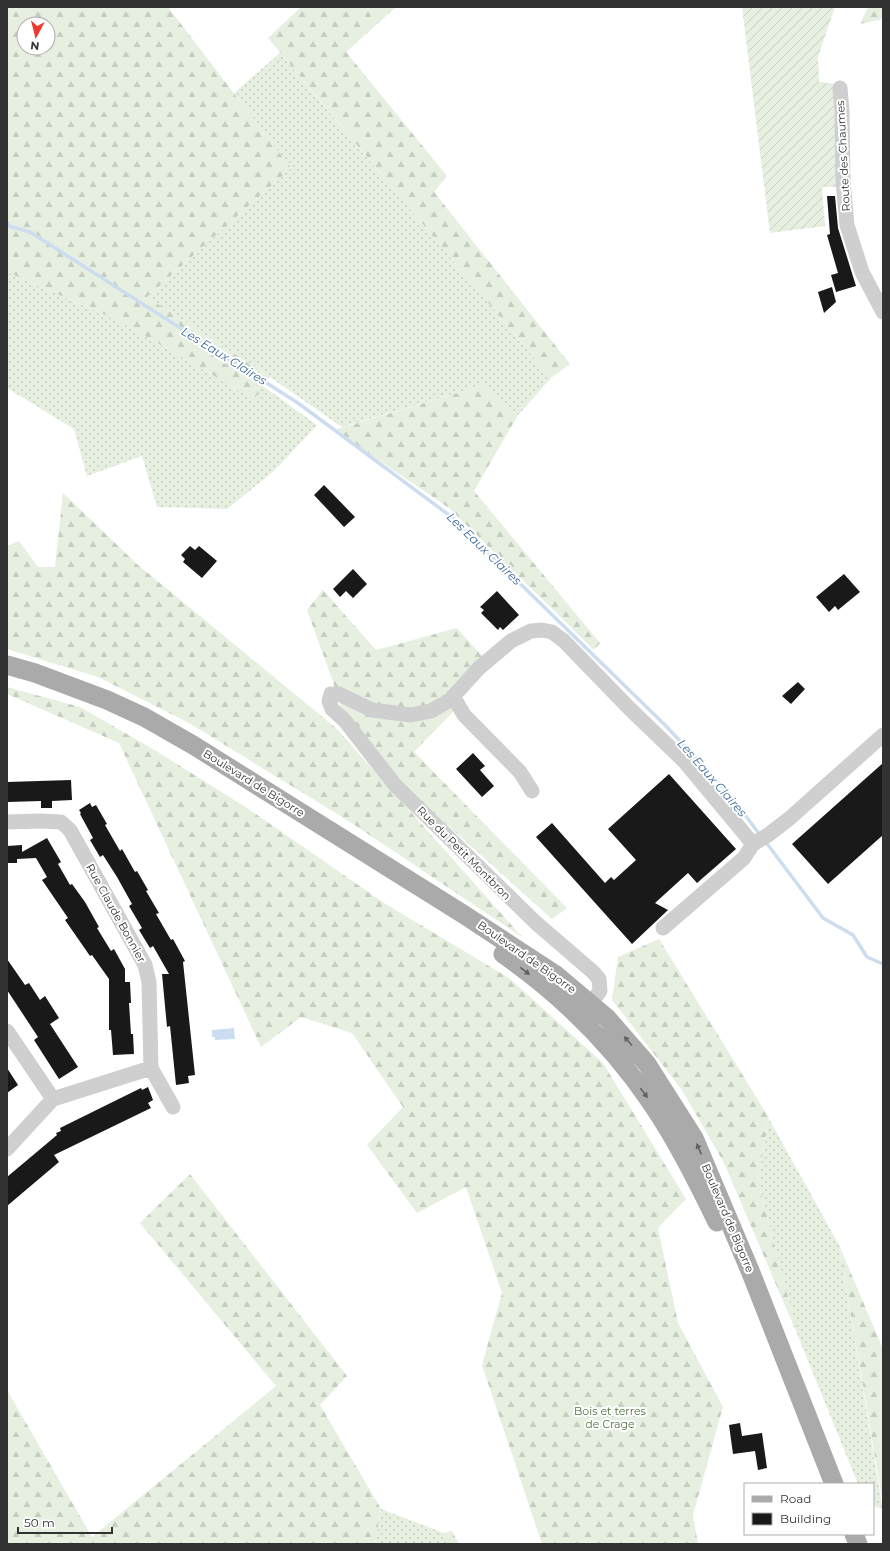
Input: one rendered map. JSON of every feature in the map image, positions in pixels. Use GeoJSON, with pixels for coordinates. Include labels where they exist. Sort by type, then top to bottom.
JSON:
{"type":"FeatureCollection","features":[{"type":"Feature","properties":{"kind":"main road","name":"Boulevard de Bigorre"},"geometry":{"type":"LineString","coordinates":[[7,665],[35,673],[107,700],[144,717],[193,745],[464,914],[556,975],[607,1018],[647,1064],[694,1138],[751,1273],[834,1483]]}},
{"type":"Feature","properties":{"kind":"main road","name":"Boulevard de Bigorre"},"geometry":{"type":"LineString","coordinates":[[7,675],[98,705],[135,723],[310,829],[450,918],[510,960],[549,990],[608,1046],[652,1104],[690,1167],[717,1222],[739,1273],[823,1483]]}},
{"type":"Feature","properties":{"kind":"street","name":"Route des Chaumes"},"geometry":{"type":"LineString","coordinates":[[840,88],[842,111],[843,181],[847,225],[862,272],[883,312]]}},
{"type":"Feature","properties":{"kind":"street"},"geometry":{"type":"LineString","coordinates":[[532,791],[520,772],[464,715],[453,696],[479,668],[510,641],[531,631],[542,630],[552,632],[564,641],[630,709],[684,761],[760,840]]}},
{"type":"Feature","properties":{"kind":"street","name":"Rue du Petit Montbron"},"geometry":{"type":"LineString","coordinates":[[453,696],[450,700],[431,711],[411,714],[372,710],[339,694],[331,694],[329,701],[332,709],[345,722],[395,784],[535,922],[594,972],[599,979],[600,990],[591,1003]]}},
{"type":"Feature","properties":{"kind":"street"},"geometry":{"type":"LineString","coordinates":[[663,928],[744,858],[760,840],[790,818],[883,735]]}},
{"type":"Feature","properties":{"kind":"street","name":"Rue Claude Bonnier"},"geometry":{"type":"LineString","coordinates":[[7,822],[40,820],[61,822],[70,830],[145,965],[149,982],[151,1068],[173,1107]]}},
{"type":"Feature","properties":{"kind":"street"},"geometry":{"type":"LineString","coordinates":[[7,1031],[53,1099]]}},
{"type":"Feature","properties":{"kind":"street"},"geometry":{"type":"LineString","coordinates":[[7,1149],[53,1099],[151,1068]]}},
{"type":"Feature","properties":{"kind":"green space"},"geometry":{"type":"Polygon","coordinates":[[[7,7],[168,7],[291,168],[147,297],[270,377],[254,399],[121,322],[7,272],[7,7]]]}},
{"type":"Feature","properties":{"kind":"green space"},"geometry":{"type":"Polygon","coordinates":[[[301,7],[396,7],[346,52],[447,176],[434,192],[570,364],[551,378],[268,38],[301,7]]]}},
{"type":"Feature","properties":{"kind":"green space"},"geometry":{"type":"Polygon","coordinates":[[[742,7],[835,7],[818,57],[819,82],[837,84],[839,187],[822,187],[825,226],[770,233],[742,7]]]}},
{"type":"Feature","properties":{"kind":"green space"},"geometry":{"type":"Polygon","coordinates":[[[868,7],[883,7],[883,19],[860,24],[868,7]]]}},
{"type":"Feature","properties":{"kind":"green space"},"geometry":{"type":"Polygon","coordinates":[[[280,53],[551,378],[518,415],[484,385],[342,427],[270,377],[147,297],[291,168],[234,93],[280,53]]]}},
{"type":"Feature","properties":{"kind":"green space"},"geometry":{"type":"Polygon","coordinates":[[[7,272],[121,322],[254,399],[263,386],[317,425],[275,470],[227,509],[157,507],[142,456],[87,476],[74,429],[7,388],[7,272]]]}},
{"type":"Feature","properties":{"kind":"green space"},"geometry":{"type":"Polygon","coordinates":[[[484,385],[518,415],[474,491],[600,643],[594,650],[449,508],[334,430],[484,385]]]}},
{"type":"Feature","properties":{"kind":"green space"},"geometry":{"type":"Polygon","coordinates":[[[63,493],[138,565],[337,729],[522,937],[347,820],[189,723],[98,677],[7,649],[7,546],[19,541],[38,567],[55,567],[63,493]]]}},
{"type":"Feature","properties":{"kind":"green space"},"geometry":{"type":"Polygon","coordinates":[[[323,590],[376,650],[457,628],[482,656],[455,710],[414,752],[567,908],[552,919],[404,786],[341,707],[307,610],[323,590]]]}},
{"type":"Feature","properties":{"kind":"green space","name":"Bois et terres de Crage"},"geometry":{"type":"Polygon","coordinates":[[[7,687],[80,707],[158,752],[250,810],[384,903],[509,978],[603,1063],[686,1199],[658,1228],[678,1323],[723,1407],[693,1515],[698,1544],[542,1544],[482,1365],[502,1293],[466,1187],[417,1213],[367,1145],[403,1107],[352,1033],[301,1017],[261,1047],[119,743],[7,694],[7,687]]]}},
{"type":"Feature","properties":{"kind":"green space"},"geometry":{"type":"Polygon","coordinates":[[[659,939],[769,1118],[758,1180],[798,1336],[724,1163],[682,1090],[612,1000],[618,957],[659,939]]]}},
{"type":"Feature","properties":{"kind":"green space"},"geometry":{"type":"Polygon","coordinates":[[[769,1119],[839,1245],[883,1510],[874,1506],[874,1483],[858,1483],[798,1336],[758,1180],[769,1119]]]}},
{"type":"Feature","properties":{"kind":"green space"},"geometry":{"type":"Polygon","coordinates":[[[190,1174],[347,1376],[320,1405],[381,1509],[375,1544],[7,1544],[7,1390],[92,1537],[276,1386],[140,1223],[190,1174]]]}},
{"type":"Feature","properties":{"kind":"green space"},"geometry":{"type":"Polygon","coordinates":[[[839,1245],[883,1349],[883,1504],[839,1245]]]}},
{"type":"Feature","properties":{"kind":"green space"},"geometry":{"type":"Polygon","coordinates":[[[381,1509],[444,1533],[442,1544],[375,1544],[381,1509]]]}},
{"type":"Feature","properties":{"kind":"green space"},"geometry":{"type":"Polygon","coordinates":[[[452,1531],[459,1544],[442,1544],[444,1533],[452,1531]]]}},
{"type":"Feature","properties":{"kind":"water"},"geometry":{"type":"Polygon","coordinates":[[[234,1028],[235,1039],[215,1040],[215,1037],[212,1037],[212,1030],[234,1028]]]}},
{"type":"Feature","properties":{"kind":"building"},"geometry":{"type":"Polygon","coordinates":[[[827,196],[835,196],[838,228],[856,286],[836,292],[831,275],[838,273],[827,235],[830,234],[827,196]]]}},
{"type":"Feature","properties":{"kind":"building"},"geometry":{"type":"Polygon","coordinates":[[[832,287],[836,302],[824,313],[818,292],[832,287]]]}},
{"type":"Feature","properties":{"kind":"building"},"geometry":{"type":"Polygon","coordinates":[[[324,485],[355,517],[344,527],[314,495],[324,485]]]}},
{"type":"Feature","properties":{"kind":"building"},"geometry":{"type":"Polygon","coordinates":[[[190,546],[195,550],[199,546],[217,561],[202,578],[183,562],[185,559],[181,555],[190,546]]]}},
{"type":"Feature","properties":{"kind":"building"},"geometry":{"type":"Polygon","coordinates":[[[353,569],[367,584],[353,598],[346,591],[340,597],[333,589],[353,569]]]}},
{"type":"Feature","properties":{"kind":"building"},"geometry":{"type":"Polygon","coordinates":[[[844,574],[860,592],[838,610],[835,606],[829,612],[816,597],[844,574]]]}},
{"type":"Feature","properties":{"kind":"building"},"geometry":{"type":"Polygon","coordinates":[[[497,591],[519,615],[503,630],[500,627],[498,630],[481,613],[484,610],[480,607],[497,591]]]}},
{"type":"Feature","properties":{"kind":"building"},"geometry":{"type":"Polygon","coordinates":[[[798,682],[805,689],[791,704],[782,696],[798,682]]]}},
{"type":"Feature","properties":{"kind":"building"},"geometry":{"type":"Polygon","coordinates":[[[473,753],[485,766],[480,770],[494,786],[482,797],[456,769],[473,753]]]}},
{"type":"Feature","properties":{"kind":"building"},"geometry":{"type":"Polygon","coordinates":[[[883,763],[883,835],[828,884],[792,844],[883,763]]]}},
{"type":"Feature","properties":{"kind":"building"},"geometry":{"type":"Polygon","coordinates":[[[669,774],[736,849],[697,883],[688,873],[655,903],[668,910],[632,944],[536,837],[552,823],[605,883],[611,877],[614,880],[636,860],[608,829],[669,774]]]}},
{"type":"Feature","properties":{"kind":"building"},"geometry":{"type":"Polygon","coordinates":[[[71,780],[72,800],[52,801],[52,808],[41,808],[41,801],[8,802],[7,782],[71,780]]]}},
{"type":"Feature","properties":{"kind":"building"},"geometry":{"type":"Polygon","coordinates":[[[90,803],[92,807],[96,805],[107,824],[105,825],[120,851],[122,849],[135,872],[137,871],[148,890],[146,891],[159,913],[156,914],[171,940],[173,939],[185,961],[183,962],[195,1075],[188,1076],[189,1083],[176,1085],[170,1026],[167,1027],[162,974],[169,974],[153,946],[150,948],[139,930],[142,928],[129,906],[132,904],[117,877],[103,855],[100,857],[90,840],[93,838],[79,810],[90,803]]]}},
{"type":"Feature","properties":{"kind":"building"},"geometry":{"type":"Polygon","coordinates":[[[47,838],[61,862],[58,864],[70,885],[72,884],[85,902],[99,927],[97,928],[111,951],[114,949],[125,969],[125,982],[130,982],[131,1003],[129,1003],[134,1054],[113,1055],[111,1030],[109,1030],[109,979],[92,955],[90,956],[65,920],[68,918],[42,880],[47,877],[36,858],[17,859],[17,863],[7,863],[7,846],[22,845],[22,852],[47,838]]]}},
{"type":"Feature","properties":{"kind":"building"},"geometry":{"type":"Polygon","coordinates":[[[7,959],[25,985],[29,983],[40,1000],[45,996],[59,1018],[50,1024],[78,1067],[59,1079],[34,1040],[38,1037],[7,990],[7,959]]]}},
{"type":"Feature","properties":{"kind":"building"},"geometry":{"type":"Polygon","coordinates":[[[7,1068],[18,1085],[7,1093],[7,1068]]]}},
{"type":"Feature","properties":{"kind":"building"},"geometry":{"type":"Polygon","coordinates":[[[148,1087],[153,1100],[148,1103],[151,1108],[54,1155],[59,1162],[7,1206],[7,1177],[57,1135],[56,1133],[61,1131],[60,1128],[141,1088],[142,1090],[148,1087]]]}},
{"type":"Feature","properties":{"kind":"building"},"geometry":{"type":"Polygon","coordinates":[[[740,1423],[742,1436],[762,1433],[767,1468],[758,1470],[755,1451],[733,1454],[729,1425],[740,1423]]]}},
{"type":"Feature","properties":{"kind":"waterway","name":"Les Eaux Claires"},"geometry":{"type":"LineString","coordinates":[[7,222],[9,226],[30,232],[298,403],[453,518],[666,726],[731,796],[760,835]]}},
{"type":"Feature","properties":{"kind":"waterway","name":"Les Eaux Claires"},"geometry":{"type":"LineString","coordinates":[[765,841],[823,918],[853,935],[867,957],[883,964]]}}]}
